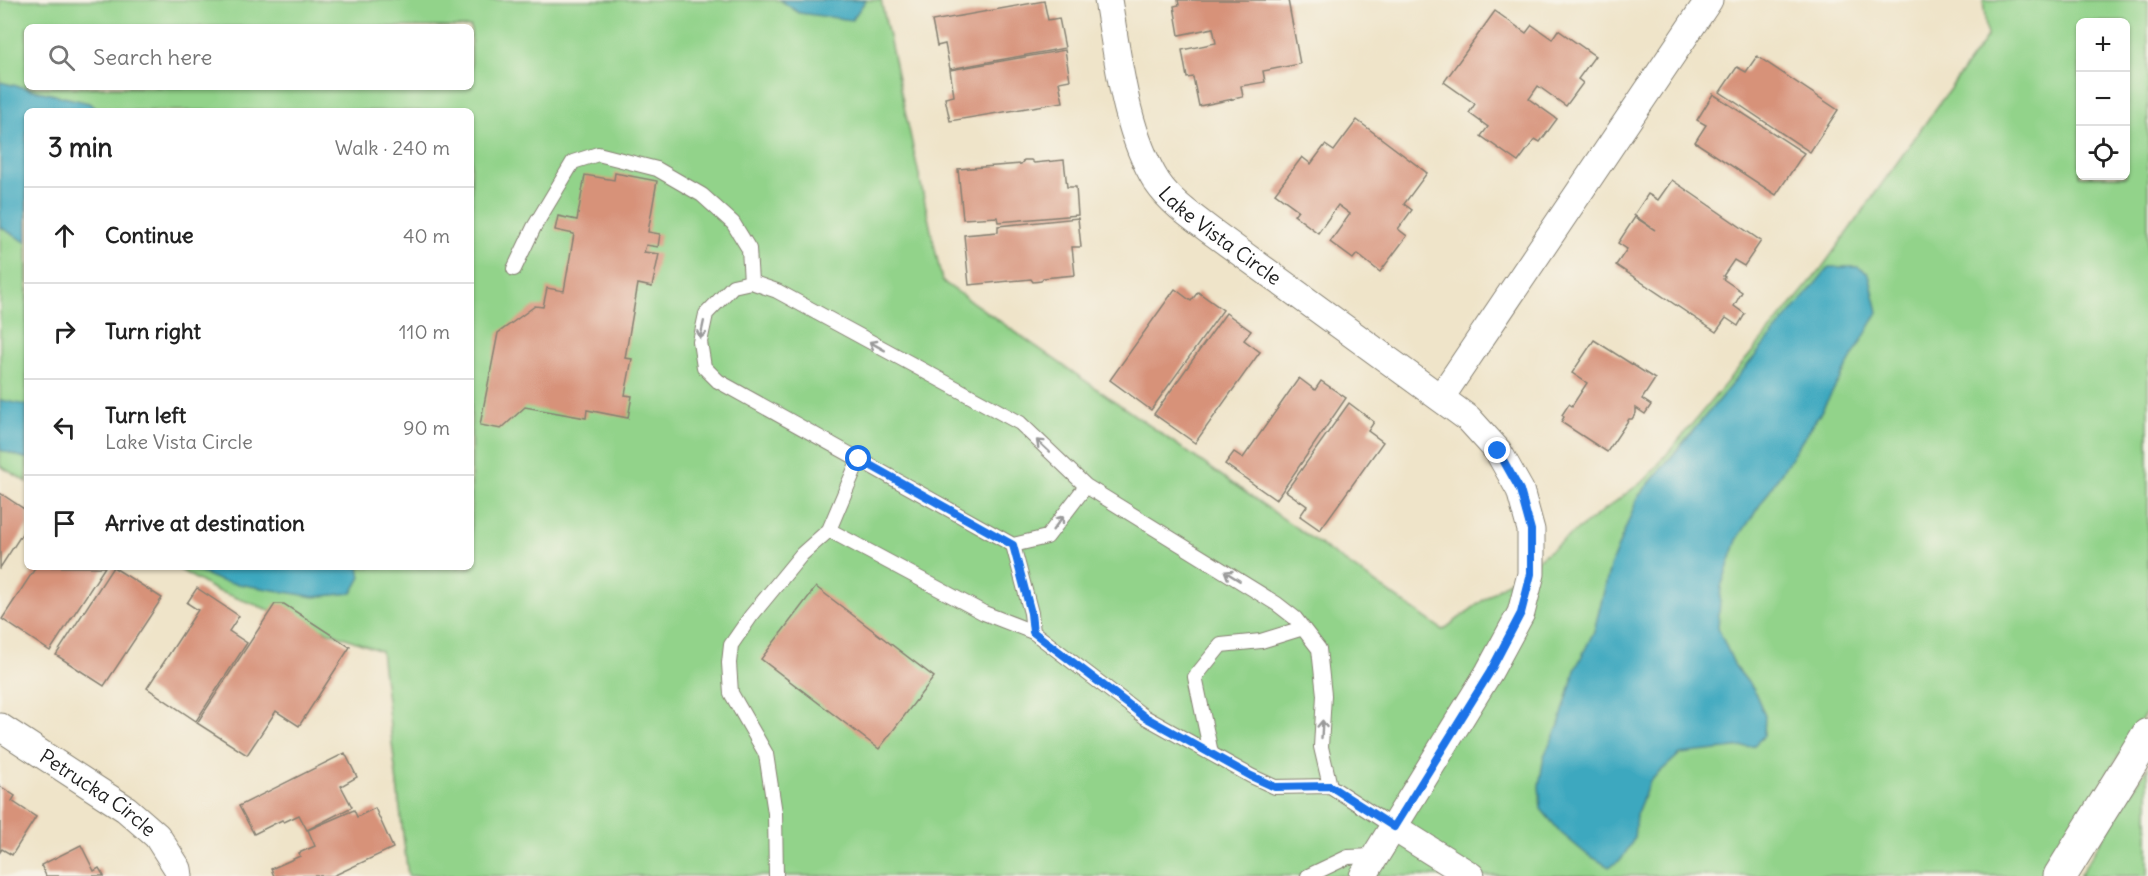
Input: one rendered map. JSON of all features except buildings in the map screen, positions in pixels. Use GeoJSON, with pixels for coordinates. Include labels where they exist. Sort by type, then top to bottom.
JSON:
{"type":"FeatureCollection","features":[{"type":"Feature","properties":{"kind":"main road"},"geometry":{"type":"LineString","coordinates":[[2060,876],[2148,735]]}},
{"type":"Feature","properties":{"kind":"street","name":"Lake Vista Circle"},"geometry":{"type":"LineString","coordinates":[[1108,0],[1125,99],[1138,141],[1158,182],[1184,210],[1215,234],[1469,419],[1498,451],[1520,490],[1531,530],[1531,574],[1521,613],[1490,672],[1394,827]]}},
{"type":"Feature","properties":{"kind":"street"},"geometry":{"type":"LineString","coordinates":[[1441,397],[1709,0]]}},
{"type":"Feature","properties":{"kind":"street","name":"Petrucka Circle"},"geometry":{"type":"LineString","coordinates":[[0,727],[126,809],[157,836],[178,869],[179,876]]}},
{"type":"Feature","properties":{"kind":"street"},"geometry":{"type":"LineString","coordinates":[[1369,866],[1394,827],[1471,876]]}},
{"type":"Feature","properties":{"kind":"lane"},"geometry":{"type":"LineString","coordinates":[[514,269],[534,227],[573,162],[598,154],[657,169],[702,195],[733,224],[748,249],[751,282]]}},
{"type":"Feature","properties":{"kind":"lane"},"geometry":{"type":"LineString","coordinates":[[1086,486],[1047,537],[1013,545],[718,381],[704,367],[700,342],[706,314],[733,286],[751,282],[777,291],[1020,423],[1086,486],[1277,604],[1295,618],[1319,649],[1324,695],[1321,747],[1330,786]]}},
{"type":"Feature","properties":{"kind":"lane"},"geometry":{"type":"LineString","coordinates":[[776,876],[775,813],[766,754],[731,693],[729,663],[731,645],[751,616],[802,554],[829,530],[859,459]]}},
{"type":"Feature","properties":{"kind":"lane"},"geometry":{"type":"LineString","coordinates":[[829,530],[984,613],[1033,632],[1145,717],[1275,787],[1330,786],[1394,827]]}},
{"type":"Feature","properties":{"kind":"lane"},"geometry":{"type":"LineString","coordinates":[[1013,545],[1031,613],[1033,632]]}},
{"type":"Feature","properties":{"kind":"lane"},"geometry":{"type":"LineString","coordinates":[[1211,753],[1196,676],[1221,645],[1260,641],[1303,628]]}},
{"type":"Feature","properties":{"kind":"lane"},"geometry":{"type":"LineString","coordinates":[[1308,876],[1348,857],[1369,866]]}},
{"type":"Feature","properties":{"kind":"green space"},"geometry":{"type":"Polygon","coordinates":[[[0,0],[881,0],[942,281],[1443,630],[1647,478],[1821,269],[1987,37],[1983,0],[2148,0],[2148,709],[2044,876],[408,876],[381,651],[215,590],[180,570],[474,570],[474,108],[24,108],[24,480],[0,466],[0,0]]]}},
{"type":"Feature","properties":{"kind":"green space"},"geometry":{"type":"Polygon","coordinates":[[[2148,766],[2148,876],[2079,876],[2148,766]]]}},
{"type":"Feature","properties":{"kind":"water"},"geometry":{"type":"Polygon","coordinates":[[[780,0],[866,0],[852,20],[799,13],[780,0]]]}},
{"type":"Feature","properties":{"kind":"water"},"geometry":{"type":"Polygon","coordinates":[[[0,82],[24,88],[24,90],[34,90],[89,103],[95,108],[24,108],[24,241],[0,227],[0,82]]]}},
{"type":"Feature","properties":{"kind":"water"},"geometry":{"type":"Polygon","coordinates":[[[1829,267],[1858,267],[1869,274],[1878,312],[1819,415],[1737,540],[1721,587],[1718,628],[1735,666],[1754,690],[1765,716],[1764,736],[1753,746],[1680,754],[1650,781],[1636,815],[1634,839],[1621,860],[1609,867],[1585,853],[1561,833],[1541,809],[1539,786],[1544,756],[1559,725],[1575,670],[1594,631],[1610,567],[1638,497],[1829,267]]]}},
{"type":"Feature","properties":{"kind":"water"},"geometry":{"type":"Polygon","coordinates":[[[0,400],[24,404],[24,458],[0,450],[0,400]]]}},
{"type":"Feature","properties":{"kind":"water"},"geometry":{"type":"Polygon","coordinates":[[[194,570],[360,570],[361,577],[352,593],[314,597],[221,581],[194,570]]]}},
{"type":"Feature","properties":{"kind":"route"},"geometry":{"type":"LineString","coordinates":[[859,459],[1013,545],[1031,613],[1033,632],[1145,717],[1275,787],[1330,786],[1394,827],[1490,672],[1521,613],[1531,574],[1531,530],[1520,490],[1498,451]]}}]}
